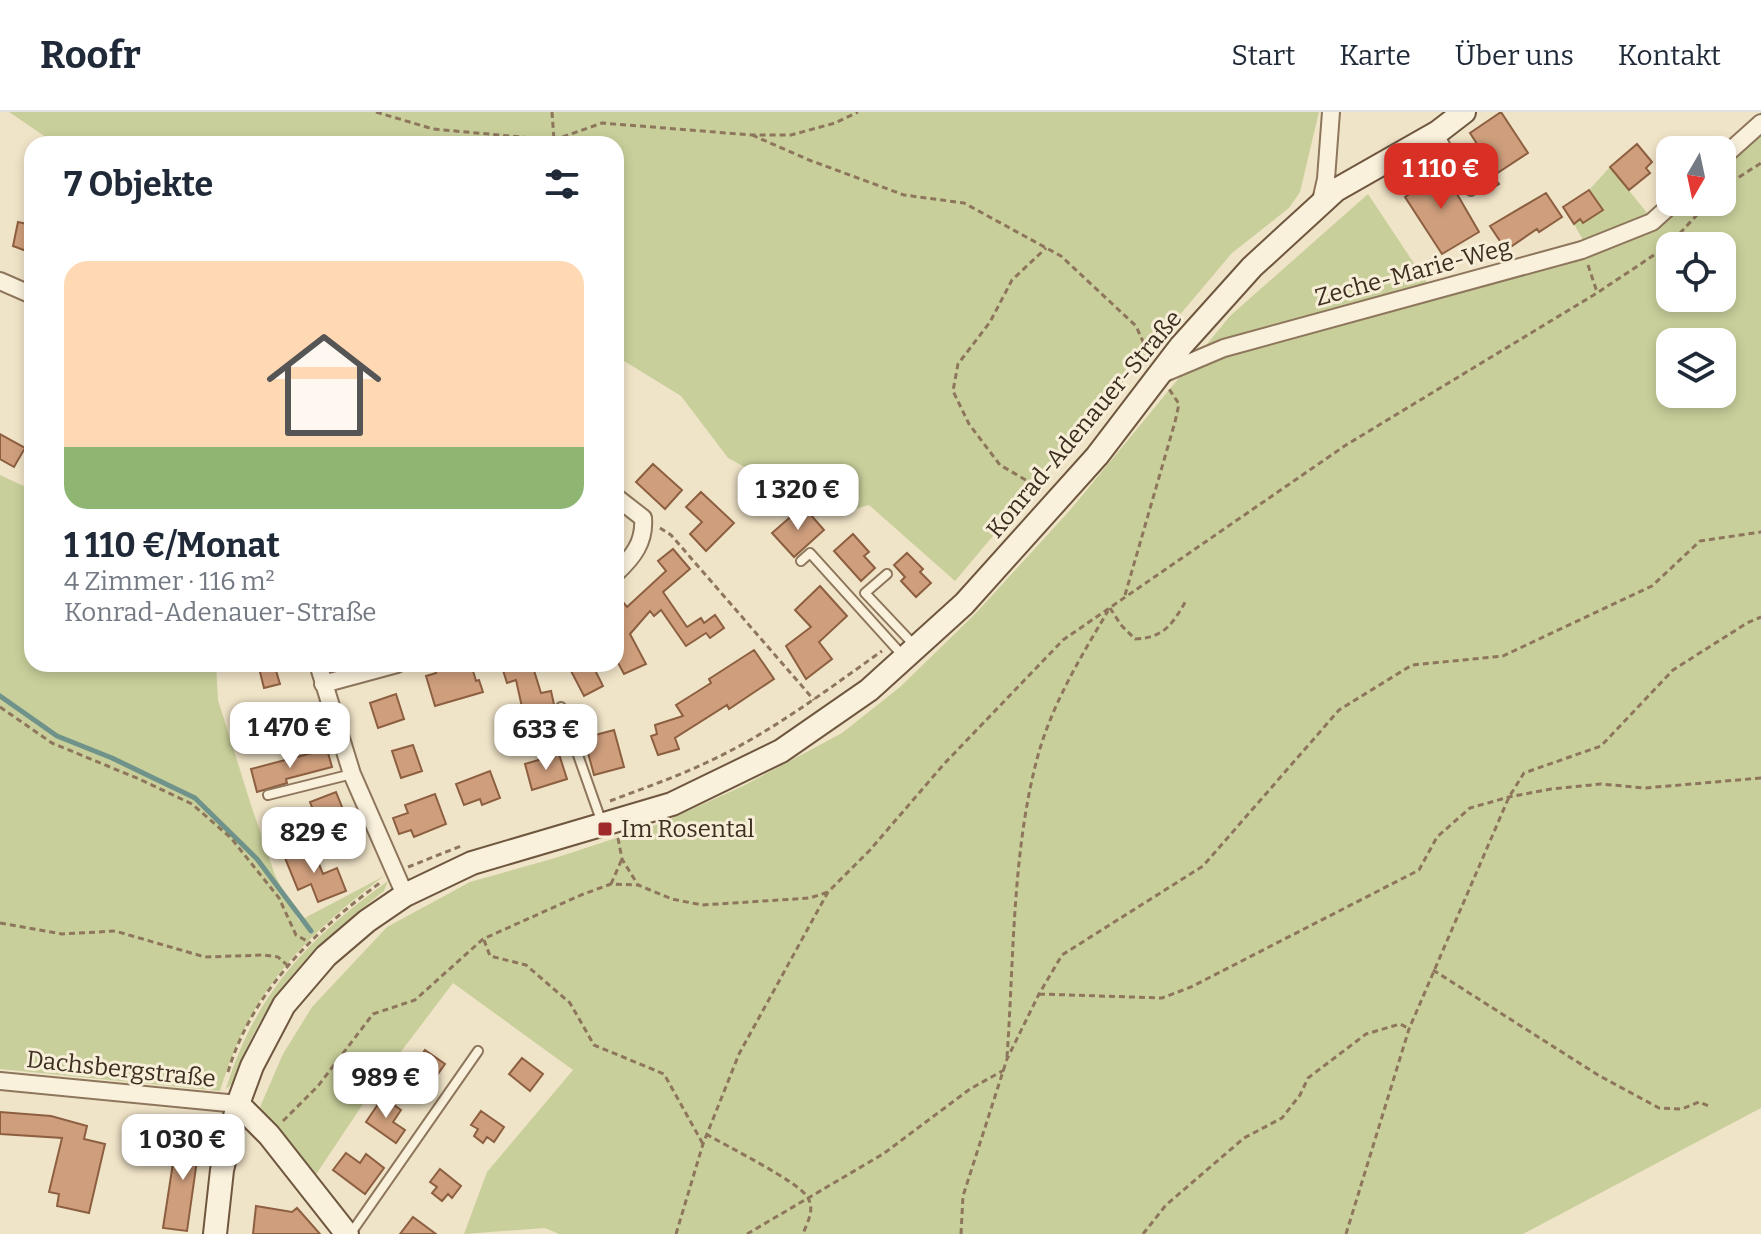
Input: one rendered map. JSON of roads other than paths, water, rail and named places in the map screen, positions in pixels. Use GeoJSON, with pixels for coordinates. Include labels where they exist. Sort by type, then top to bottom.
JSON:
{"type":"FeatureCollection","features":[{"type":"Feature","properties":{"kind":"main road","name":"Konrad-Adenauer-Straße"},"geometry":{"type":"LineString","coordinates":[[215,1234],[222,1170],[238,1104],[266,1037],[284,1005],[326,956],[367,921],[405,895],[472,863],[605,818],[672,804],[781,751],[869,690],[904,650],[964,604],[1097,456],[1158,376],[1252,267],[1321,201],[1438,132],[1464,112]]}},
{"type":"Feature","properties":{"kind":"main road"},"geometry":{"type":"LineString","coordinates":[[238,1104],[269,1135],[349,1234]]}},
{"type":"Feature","properties":{"kind":"street"},"geometry":{"type":"LineString","coordinates":[[1321,201],[1326,179],[1331,112]]}},
{"type":"Feature","properties":{"kind":"street"},"geometry":{"type":"LineString","coordinates":[[1736,145],[1761,123]]}},
{"type":"Feature","properties":{"kind":"street","name":"Zeche-Marie-Weg"},"geometry":{"type":"LineString","coordinates":[[1158,376],[1224,348],[1582,250],[1652,222],[1659,216]]}},
{"type":"Feature","properties":{"kind":"street"},"geometry":{"type":"LineString","coordinates":[[0,281],[24,292]]}},
{"type":"Feature","properties":{"kind":"street"},"geometry":{"type":"LineString","coordinates":[[624,503],[643,518],[644,531],[633,557],[624,565]]}},
{"type":"Feature","properties":{"kind":"street"},"geometry":{"type":"LineString","coordinates":[[320,672],[352,774],[405,895]]}},
{"type":"Feature","properties":{"kind":"street"},"geometry":{"type":"LineString","coordinates":[[323,684],[367,672]]}},
{"type":"Feature","properties":{"kind":"street","name":"Dachsbergstraße"},"geometry":{"type":"LineString","coordinates":[[0,1081],[238,1104]]}},
{"type":"Feature","properties":{"kind":"lane"},"geometry":{"type":"LineString","coordinates":[[1438,132],[1471,191]]}},
{"type":"Feature","properties":{"kind":"lane"},"geometry":{"type":"LineString","coordinates":[[801,561],[810,553],[904,650]]}},
{"type":"Feature","properties":{"kind":"lane"},"geometry":{"type":"LineString","coordinates":[[887,574],[865,593],[904,650]]}},
{"type":"Feature","properties":{"kind":"lane"},"geometry":{"type":"LineString","coordinates":[[561,707],[605,818]]}},
{"type":"Feature","properties":{"kind":"lane"},"geometry":{"type":"LineString","coordinates":[[268,795],[352,774]]}},
{"type":"Feature","properties":{"kind":"lane"},"geometry":{"type":"LineString","coordinates":[[349,1234],[478,1051]]}},
{"type":"Feature","properties":{"kind":"waterway"},"geometry":{"type":"LineString","coordinates":[[0,696],[57,736],[112,758],[195,798],[257,859],[311,931]]}},
{"type":"Feature","properties":{"kind":"place","name":"Im Rosental"},"geometry":{"type":"Point","coordinates":[605,829]}}]}
